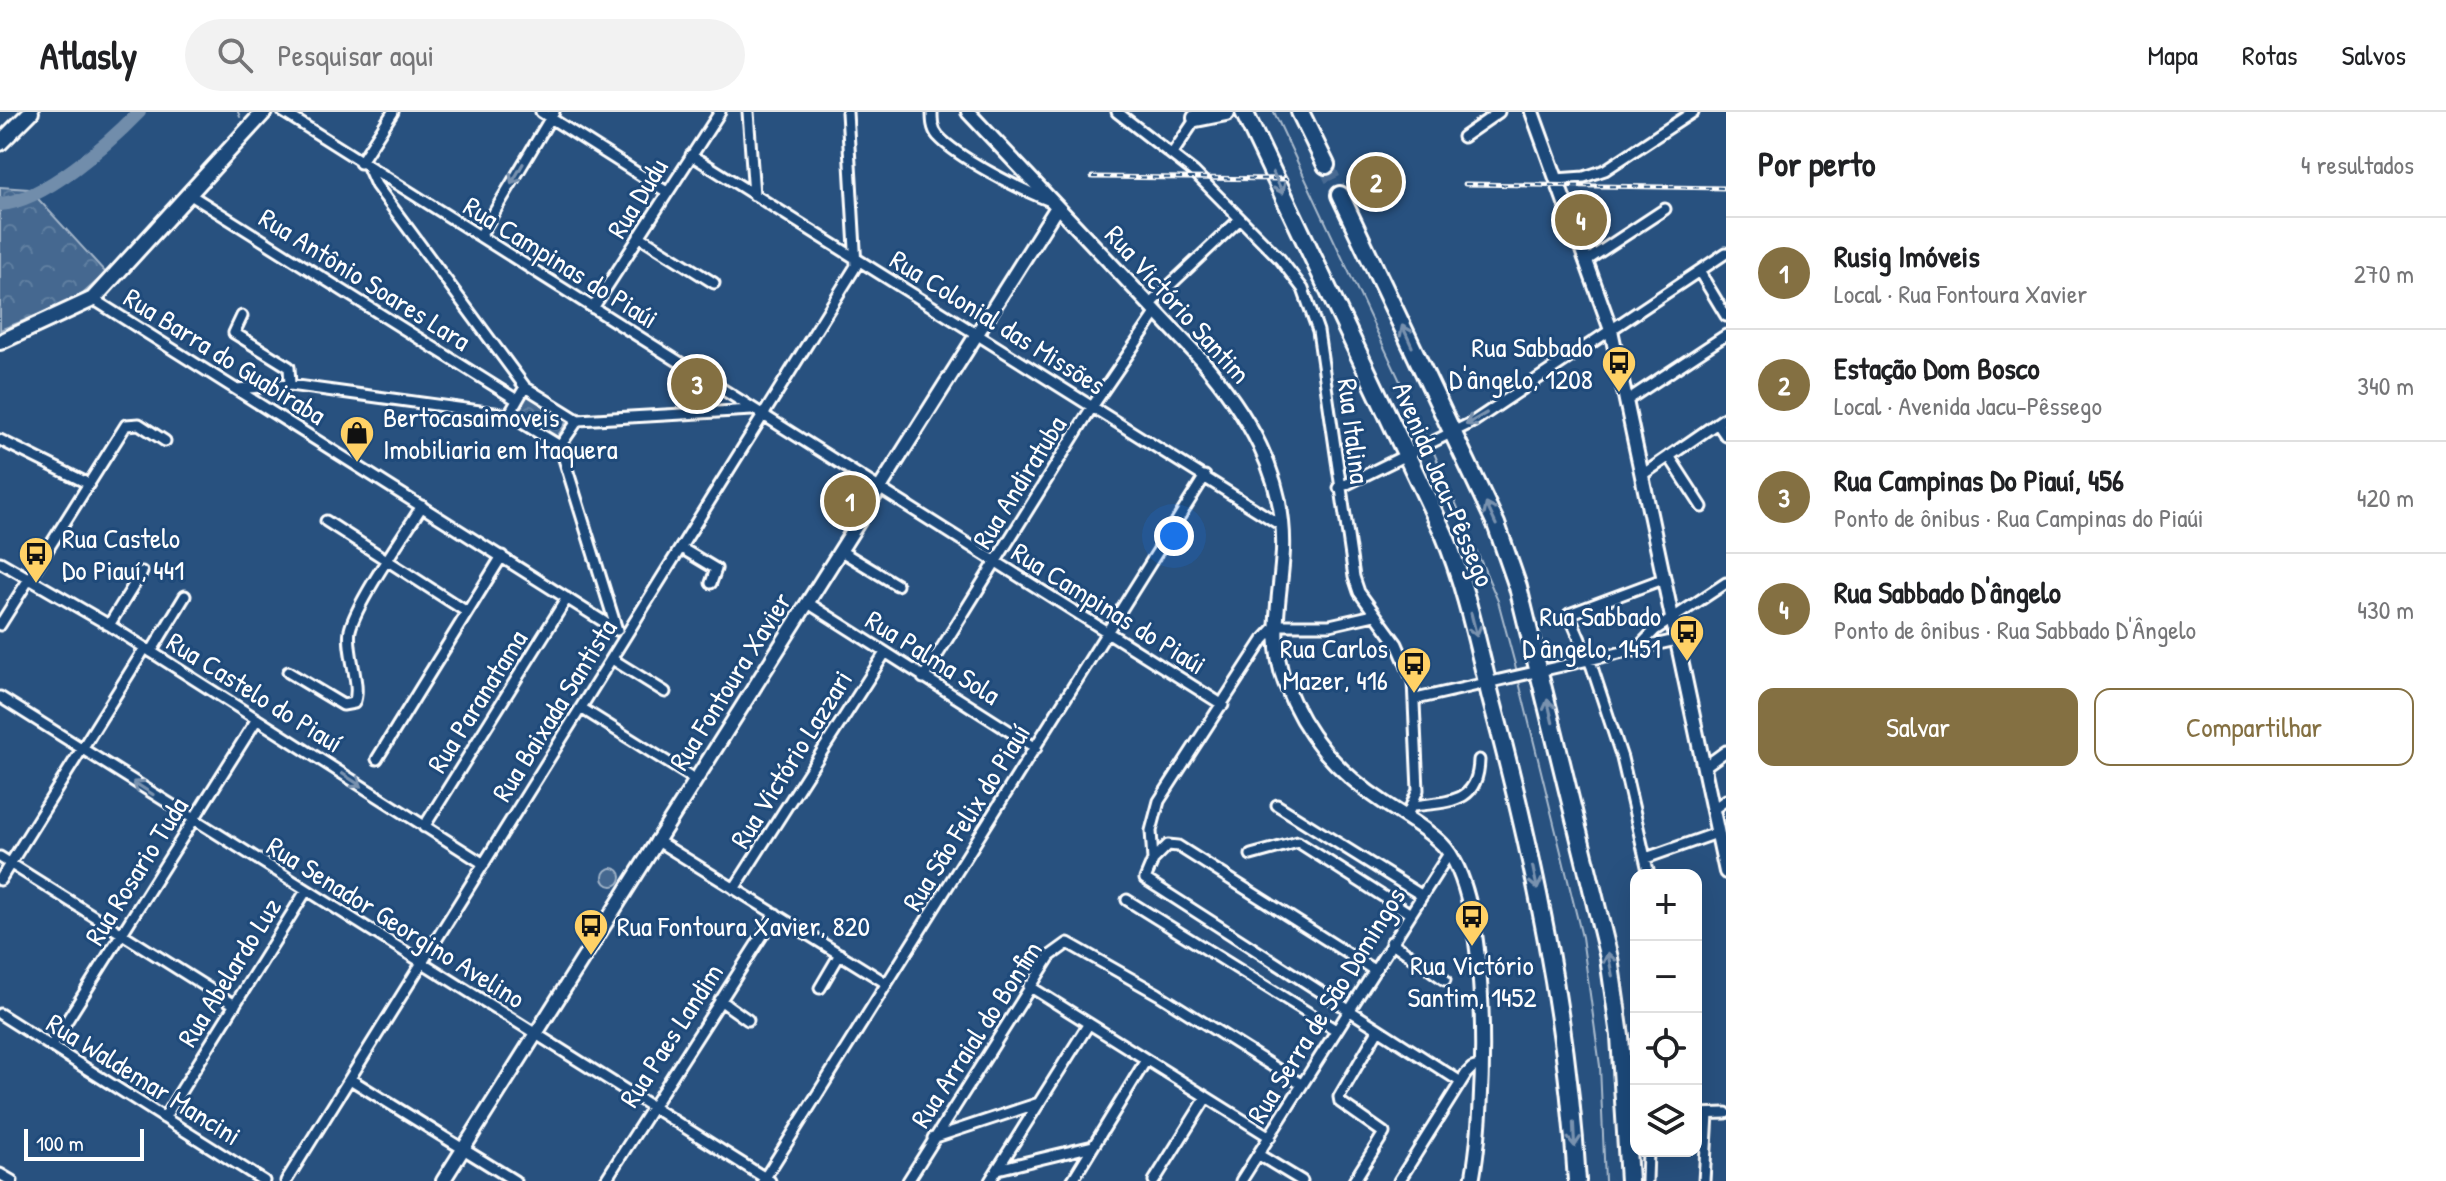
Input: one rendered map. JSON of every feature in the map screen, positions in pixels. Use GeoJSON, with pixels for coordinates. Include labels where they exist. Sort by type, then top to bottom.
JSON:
{"type":"FeatureCollection","features":[{"type":"Feature","properties":{"kind":"highway"},"geometry":{"type":"LineString","coordinates":[[1198,115],[1245,112]]}},
{"type":"Feature","properties":{"kind":"highway","name":"Avenida Jacu-Pêssego"},"geometry":{"type":"LineString","coordinates":[[1245,112],[1411,453],[1454,557],[1517,793],[1553,965],[1572,1089],[1577,1181]]}},
{"type":"Feature","properties":{"kind":"highway"},"geometry":{"type":"LineString","coordinates":[[1300,112],[1326,165]]}},
{"type":"Feature","properties":{"kind":"highway","name":"Avenida Jacu-Pêssego"},"geometry":{"type":"LineString","coordinates":[[1340,195],[1446,436],[1505,546],[1609,958],[1620,1036],[1629,1181]]}},
{"type":"Feature","properties":{"kind":"main road"},"geometry":{"type":"LineString","coordinates":[[0,143],[31,112]]}},
{"type":"Feature","properties":{"kind":"main road"},"geometry":{"type":"LineString","coordinates":[[0,342],[93,299],[264,112]]}},
{"type":"Feature","properties":{"kind":"street","name":"Rua Campinas do Piaúi"},"geometry":{"type":"LineString","coordinates":[[283,112],[1223,705]]}},
{"type":"Feature","properties":{"kind":"street"},"geometry":{"type":"LineString","coordinates":[[393,112],[364,165],[525,387],[578,420],[752,410]]}},
{"type":"Feature","properties":{"kind":"street","name":"Rua Dudu"},"geometry":{"type":"LineString","coordinates":[[593,308],[720,112]]}},
{"type":"Feature","properties":{"kind":"street"},"geometry":{"type":"LineString","coordinates":[[748,112],[754,195]]}},
{"type":"Feature","properties":{"kind":"street"},"geometry":{"type":"LineString","coordinates":[[847,112],[858,262]]}},
{"type":"Feature","properties":{"kind":"street","name":"Rua Victório Santim"},"geometry":{"type":"LineString","coordinates":[[932,112],[936,134],[951,146],[1053,204]]}},
{"type":"Feature","properties":{"kind":"street","name":"Rua Victório Santim"},"geometry":{"type":"LineString","coordinates":[[968,112],[1217,377],[1247,419],[1266,457],[1282,526],[1277,625],[1279,666],[1295,708],[1313,740],[1342,771],[1450,852]]}},
{"type":"Feature","properties":{"kind":"street","name":"Rua Italina"},"geometry":{"type":"LineString","coordinates":[[1117,112],[1172,154],[1240,219],[1287,267],[1310,304],[1318,331],[1354,577],[1374,615],[1406,659],[1416,699],[1419,778],[1413,806],[1406,818]]}},
{"type":"Feature","properties":{"kind":"street"},"geometry":{"type":"LineString","coordinates":[[1463,137],[1499,112]]}},
{"type":"Feature","properties":{"kind":"street"},"geometry":{"type":"LineString","coordinates":[[1532,112],[1611,330],[1726,872]]}},
{"type":"Feature","properties":{"kind":"street"},"geometry":{"type":"LineString","coordinates":[[1556,179],[1584,177],[1605,170],[1693,112]]}},
{"type":"Feature","properties":{"kind":"street"},"geometry":{"type":"LineString","coordinates":[[480,236],[548,114],[667,192]]}},
{"type":"Feature","properties":{"kind":"street"},"geometry":{"type":"LineString","coordinates":[[1172,154],[1198,115]]}},
{"type":"Feature","properties":{"kind":"street","name":"Rua Colonial das Missões"},"geometry":{"type":"LineString","coordinates":[[691,155],[1282,526]]}},
{"type":"Feature","properties":{"kind":"street","name":"Rua Antônio Soares Lara"},"geometry":{"type":"LineString","coordinates":[[189,194],[517,400]]}},
{"type":"Feature","properties":{"kind":"street","name":"Rua Fontoura Xavier"},"geometry":{"type":"LineString","coordinates":[[443,1181],[880,490],[1053,204]]}},
{"type":"Feature","properties":{"kind":"street"},"geometry":{"type":"LineString","coordinates":[[1586,261],[1665,209]]}},
{"type":"Feature","properties":{"kind":"street","name":"Rua Andiratuba"},"geometry":{"type":"LineString","coordinates":[[923,678],[1153,309],[1240,219]]}},
{"type":"Feature","properties":{"kind":"street"},"geometry":{"type":"LineString","coordinates":[[639,236],[714,283]]}},
{"type":"Feature","properties":{"kind":"street"},"geometry":{"type":"LineString","coordinates":[[1339,488],[1446,436],[1726,253]]}},
{"type":"Feature","properties":{"kind":"street","name":"Rua Baixada Santista"},"geometry":{"type":"LineString","coordinates":[[286,1181],[858,262]]}},
{"type":"Feature","properties":{"kind":"street"},"geometry":{"type":"LineString","coordinates":[[1699,271],[1726,316]]}},
{"type":"Feature","properties":{"kind":"street","name":"Rua Barra do Guabiraba"},"geometry":{"type":"LineString","coordinates":[[93,299],[626,637]]}},
{"type":"Feature","properties":{"kind":"street"},"geometry":{"type":"LineString","coordinates":[[242,316],[234,333],[289,367],[290,385]]}},
{"type":"Feature","properties":{"kind":"street"},"geometry":{"type":"LineString","coordinates":[[1626,401],[1726,335]]}},
{"type":"Feature","properties":{"kind":"street"},"geometry":{"type":"LineString","coordinates":[[236,389],[290,385],[509,415],[560,446],[617,630]]}},
{"type":"Feature","properties":{"kind":"street"},"geometry":{"type":"LineString","coordinates":[[509,415],[525,387]]}},
{"type":"Feature","properties":{"kind":"street"},"geometry":{"type":"LineString","coordinates":[[560,446],[578,420]]}},
{"type":"Feature","properties":{"kind":"street"},"geometry":{"type":"LineString","coordinates":[[1642,475],[1722,420],[1726,436]]}},
{"type":"Feature","properties":{"kind":"street"},"geometry":{"type":"LineString","coordinates":[[0,625],[130,422],[165,441]]}},
{"type":"Feature","properties":{"kind":"street"},"geometry":{"type":"LineString","coordinates":[[0,440],[89,484]]}},
{"type":"Feature","properties":{"kind":"street"},"geometry":{"type":"LineString","coordinates":[[1669,456],[1702,507]]}},
{"type":"Feature","properties":{"kind":"street","name":"Rua São Felix do Piauí"},"geometry":{"type":"LineString","coordinates":[[766,1180],[886,983],[1205,476]]}},
{"type":"Feature","properties":{"kind":"street"},"geometry":{"type":"LineString","coordinates":[[288,672],[343,705],[354,703],[357,693],[350,659],[350,629],[422,506]]}},
{"type":"Feature","properties":{"kind":"street"},"geometry":{"type":"LineString","coordinates":[[326,521],[467,612]]}},
{"type":"Feature","properties":{"kind":"street"},"geometry":{"type":"LineString","coordinates":[[681,548],[716,569],[711,583]]}},
{"type":"Feature","properties":{"kind":"street"},"geometry":{"type":"LineString","coordinates":[[841,551],[897,585]]}},
{"type":"Feature","properties":{"kind":"street"},"geometry":{"type":"LineString","coordinates":[[377,759],[502,556]]}},
{"type":"Feature","properties":{"kind":"street","name":"Rua Castelo do Piauí"},"geometry":{"type":"LineString","coordinates":[[0,562],[109,625],[484,864]]}},
{"type":"Feature","properties":{"kind":"street"},"geometry":{"type":"LineString","coordinates":[[109,625],[142,572]]}},
{"type":"Feature","properties":{"kind":"street"},"geometry":{"type":"LineString","coordinates":[[1648,869],[1622,758],[1590,661],[1570,620],[1572,611],[1663,579]]}},
{"type":"Feature","properties":{"kind":"street"},"geometry":{"type":"LineString","coordinates":[[1635,651],[1655,630],[1726,583]]}},
{"type":"Feature","properties":{"kind":"street"},"geometry":{"type":"LineString","coordinates":[[0,880],[185,596]]}},
{"type":"Feature","properties":{"kind":"street","name":"Rua Paranatama"},"geometry":{"type":"LineString","coordinates":[[424,827],[567,598]]}},
{"type":"Feature","properties":{"kind":"street","name":"Rua Palma Sola"},"geometry":{"type":"LineString","coordinates":[[808,603],[1036,748]]}},
{"type":"Feature","properties":{"kind":"street"},"geometry":{"type":"LineString","coordinates":[[1153,860],[1151,831],[1159,801],[1255,651],[1277,625],[1330,625],[1374,615]]}},
{"type":"Feature","properties":{"kind":"street"},"geometry":{"type":"LineString","coordinates":[[1416,699],[1676,640]]}},
{"type":"Feature","properties":{"kind":"street","name":"Rua Victório Lazzari"},"geometry":{"type":"LineString","coordinates":[[734,889],[885,653]]}},
{"type":"Feature","properties":{"kind":"street"},"geometry":{"type":"LineString","coordinates":[[612,659],[665,692]]}},
{"type":"Feature","properties":{"kind":"street","name":"Rua Senador Georgino Avelino"},"geometry":{"type":"LineString","coordinates":[[0,697],[766,1180]]}},
{"type":"Feature","properties":{"kind":"street"},"geometry":{"type":"LineString","coordinates":[[581,708],[696,780]]}},
{"type":"Feature","properties":{"kind":"street","name":"Rua Rosario Tuda"},"geometry":{"type":"LineString","coordinates":[[51,1046],[257,719]]}},
{"type":"Feature","properties":{"kind":"street"},"geometry":{"type":"LineString","coordinates":[[1704,767],[1726,751]]}},
{"type":"Feature","properties":{"kind":"street"},"geometry":{"type":"LineString","coordinates":[[1413,806],[1468,794],[1475,788],[1479,760]]}},
{"type":"Feature","properties":{"kind":"street"},"geometry":{"type":"LineString","coordinates":[[1712,810],[1726,800]]}},
{"type":"Feature","properties":{"kind":"street"},"geometry":{"type":"LineString","coordinates":[[1277,805],[1421,895]]}},
{"type":"Feature","properties":{"kind":"street"},"geometry":{"type":"LineString","coordinates":[[1646,858],[1717,833]]}},
{"type":"Feature","properties":{"kind":"street"},"geometry":{"type":"LineString","coordinates":[[656,840],[886,983]]}},
{"type":"Feature","properties":{"kind":"street"},"geometry":{"type":"LineString","coordinates":[[1251,855],[1298,842],[1409,913]]}},
{"type":"Feature","properties":{"kind":"street"},"geometry":{"type":"LineString","coordinates":[[1374,970],[1178,846],[1168,845],[1144,874],[1152,884],[1461,1082]]}},
{"type":"Feature","properties":{"kind":"street"},"geometry":{"type":"LineString","coordinates":[[1450,852],[1464,887],[1477,948],[1481,1065],[1477,1158],[1472,1181]]}},
{"type":"Feature","properties":{"kind":"street","name":"Rua Serra de São Domingos"},"geometry":{"type":"LineString","coordinates":[[1241,1181],[1450,852]]}},
{"type":"Feature","properties":{"kind":"street"},"geometry":{"type":"LineString","coordinates":[[0,857],[235,1005]]}},
{"type":"Feature","properties":{"kind":"street","name":"Rua Abelardo Luz"},"geometry":{"type":"LineString","coordinates":[[164,1118],[306,891]]}},
{"type":"Feature","properties":{"kind":"street"},"geometry":{"type":"LineString","coordinates":[[1127,900],[1336,1030]]}},
{"type":"Feature","properties":{"kind":"street","name":"Rua Paes Landim"},"geometry":{"type":"LineString","coordinates":[[605,1181],[776,914]]}},
{"type":"Feature","properties":{"kind":"street"},"geometry":{"type":"LineString","coordinates":[[1391,942],[1445,980]]}},
{"type":"Feature","properties":{"kind":"street","name":"Rua Arraial do Bonfim"},"geometry":{"type":"LineString","coordinates":[[908,1181],[1029,986],[1061,944],[1073,944],[1301,1084]]}},
{"type":"Feature","properties":{"kind":"street"},"geometry":{"type":"LineString","coordinates":[[820,988],[840,954]]}},
{"type":"Feature","properties":{"kind":"street"},"geometry":{"type":"LineString","coordinates":[[1029,986],[1270,1137]]}},
{"type":"Feature","properties":{"kind":"street"},"geometry":{"type":"LineString","coordinates":[[720,1000],[748,1020]]}},
{"type":"Feature","properties":{"kind":"street","name":"Rua Waldemar Mancini"},"geometry":{"type":"LineString","coordinates":[[0,1014],[264,1181]]}},
{"type":"Feature","properties":{"kind":"street"},"geometry":{"type":"LineString","coordinates":[[990,1181],[1088,1025]]}},
{"type":"Feature","properties":{"kind":"street"},"geometry":{"type":"LineString","coordinates":[[1354,1181],[1384,1133],[1340,1102],[1339,1097],[1378,1030]]}},
{"type":"Feature","properties":{"kind":"street"},"geometry":{"type":"LineString","coordinates":[[1072,1181],[1146,1060]]}},
{"type":"Feature","properties":{"kind":"street"},"geometry":{"type":"LineString","coordinates":[[1399,1181],[1461,1082],[1472,1068],[1481,1065]]}},
{"type":"Feature","properties":{"kind":"street"},"geometry":{"type":"LineString","coordinates":[[350,1079],[515,1181]]}},
{"type":"Feature","properties":{"kind":"street"},"geometry":{"type":"LineString","coordinates":[[1154,1181],[1206,1098]]}},
{"type":"Feature","properties":{"kind":"street"},"geometry":{"type":"LineString","coordinates":[[933,1138],[1039,1103]]}},
{"type":"Feature","properties":{"kind":"street"},"geometry":{"type":"LineString","coordinates":[[1702,1114],[1726,1113]]}},
{"type":"Feature","properties":{"kind":"street"},"geometry":{"type":"LineString","coordinates":[[1704,1181],[1708,1114]]}},
{"type":"Feature","properties":{"kind":"street"},"geometry":{"type":"LineString","coordinates":[[998,1169],[1093,1146]]}},
{"type":"Feature","properties":{"kind":"street"},"geometry":{"type":"LineString","coordinates":[[1259,1155],[1302,1181]]}},
{"type":"Feature","properties":{"kind":"street"},"geometry":{"type":"LineString","coordinates":[[1647,1181],[1648,1157]]}},
{"type":"Feature","properties":{"kind":"street"},"geometry":{"type":"LineString","coordinates":[[0,1174],[12,1181]]}},
{"type":"Feature","properties":{"kind":"green space"},"geometry":{"type":"Polygon","coordinates":[[[0,187],[29,189],[106,273],[76,300],[0,330],[0,187]]]}},
{"type":"Feature","properties":{"kind":"green space"},"geometry":{"type":"Polygon","coordinates":[[[528,391],[570,417],[555,440],[514,413],[528,391]]]}},
{"type":"Feature","properties":{"kind":"green space"},"geometry":{"type":"Polygon","coordinates":[[[612,868],[621,877],[612,886],[603,877],[612,868]]]}},
{"type":"Feature","properties":{"kind":"waterway"},"geometry":{"type":"LineString","coordinates":[[0,204],[36,193],[55,182],[93,154],[139,112]]}},
{"type":"Feature","properties":{"kind":"waterway"},"geometry":{"type":"LineString","coordinates":[[238,112],[240,117]]}},
{"type":"Feature","properties":{"kind":"waterway"},"geometry":{"type":"LineString","coordinates":[[1274,112],[1428,441]]}},
{"type":"Feature","properties":{"kind":"waterway"},"geometry":{"type":"LineString","coordinates":[[1431,446],[1498,601],[1517,672]]}},
{"type":"Feature","properties":{"kind":"waterway"},"geometry":{"type":"LineString","coordinates":[[1518,678],[1582,937],[1600,1066],[1605,1181]]}},
{"type":"Feature","properties":{"kind":"tunnel"},"geometry":{"type":"LineString","coordinates":[[1326,165],[1340,195]]}},
{"type":"Feature","properties":{"kind":"railway"},"geometry":{"type":"LineString","coordinates":[[1092,177],[1287,179]]}},
{"type":"Feature","properties":{"kind":"railway"},"geometry":{"type":"LineString","coordinates":[[1465,184],[1726,188]]}},
{"type":"Feature","properties":{"kind":"place","name":"Estação Dom Bosco"},"geometry":{"type":"Point","coordinates":[1376,182]}},
{"type":"Feature","properties":{"kind":"place","name":"Rua Sabbado D'ângelo"},"geometry":{"type":"Point","coordinates":[1581,220]}},
{"type":"Feature","properties":{"kind":"place","name":"Rua Campinas Do Piauí, 456"},"geometry":{"type":"Point","coordinates":[697,384]}},
{"type":"Feature","properties":{"kind":"place","name":"Rua Sabbado D'ângelo, 1208"},"geometry":{"type":"Point","coordinates":[1619,394]}},
{"type":"Feature","properties":{"kind":"place","name":"Bertocasaimoveis Imobiliaria em Itaquera"},"geometry":{"type":"Point","coordinates":[357,464]}},
{"type":"Feature","properties":{"kind":"place","name":"Rusig Imóveis"},"geometry":{"type":"Point","coordinates":[850,501]}},
{"type":"Feature","properties":{"kind":"place","name":"Rua Castelo Do Piauí, 441"},"geometry":{"type":"Point","coordinates":[36,585]}},
{"type":"Feature","properties":{"kind":"place","name":"Rua Sabbado D'ângelo, 1451"},"geometry":{"type":"Point","coordinates":[1687,663]}},
{"type":"Feature","properties":{"kind":"place","name":"Rua Carlos Mazer, 416"},"geometry":{"type":"Point","coordinates":[1414,695]}},
{"type":"Feature","properties":{"kind":"place","name":"Rua Victório Santim, 1452"},"geometry":{"type":"Point","coordinates":[1472,948]}},
{"type":"Feature","properties":{"kind":"place","name":"Rua Fontoura Xavier, 820"},"geometry":{"type":"Point","coordinates":[591,957]}}]}
